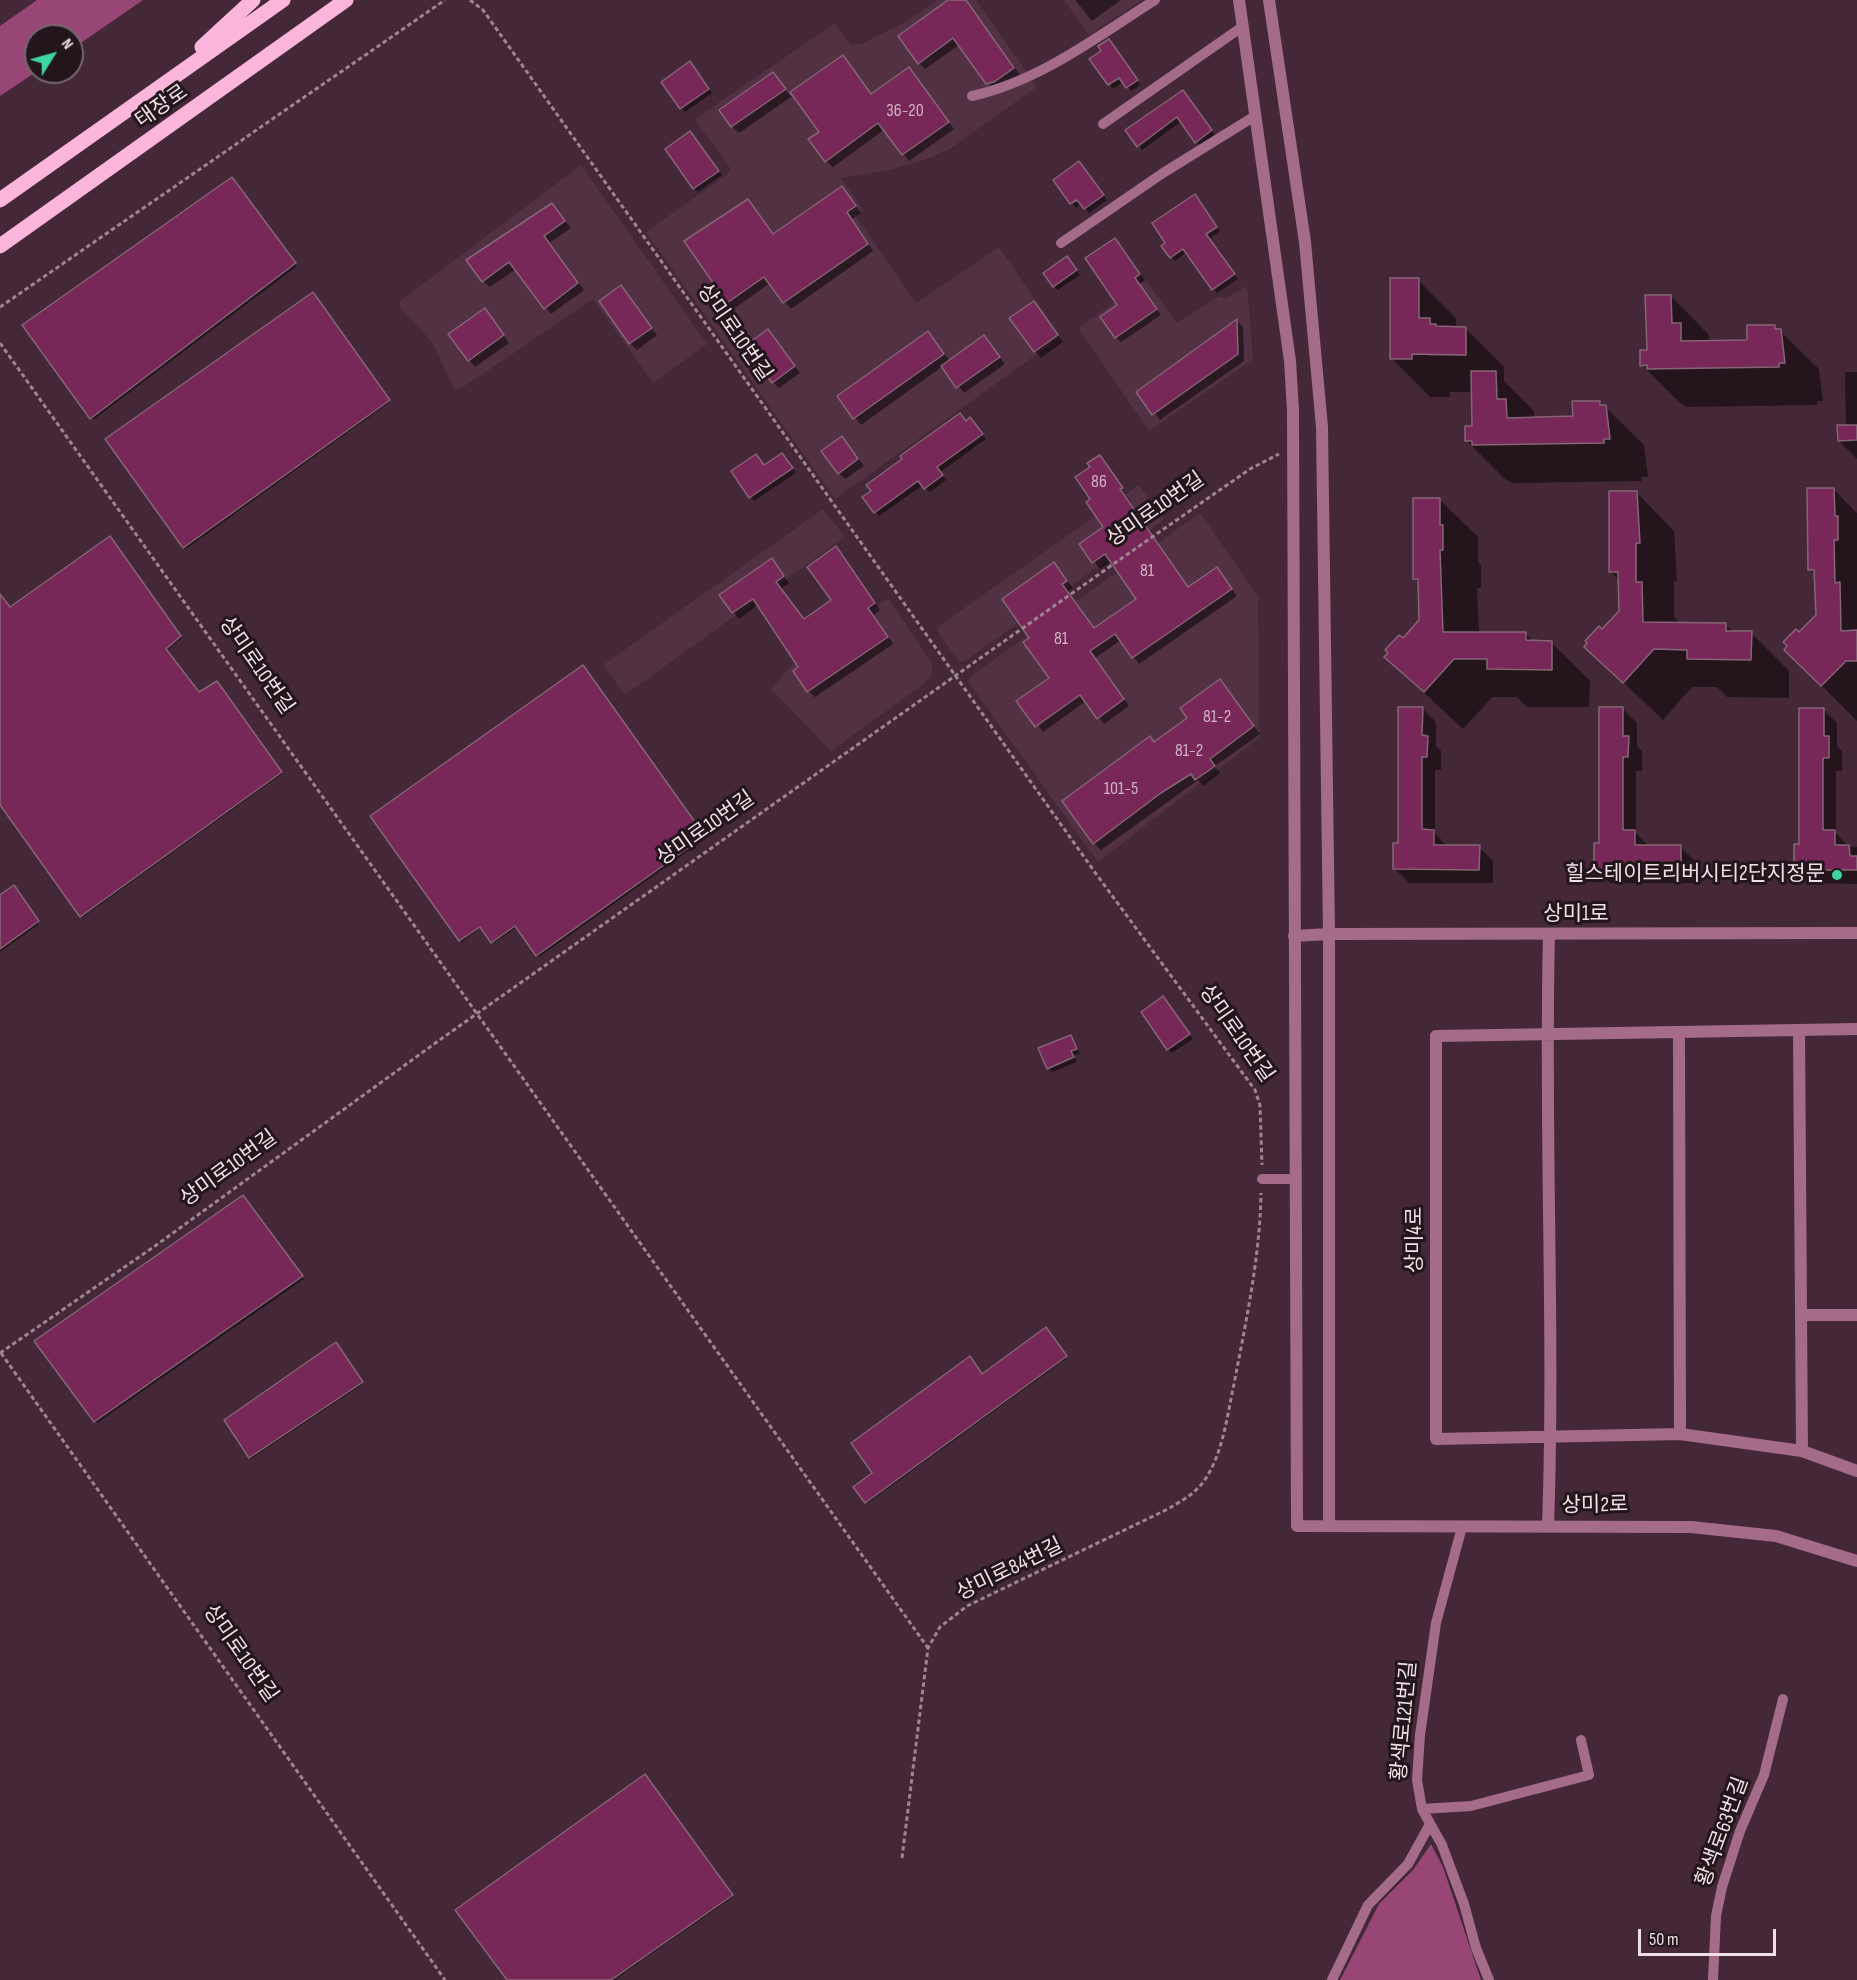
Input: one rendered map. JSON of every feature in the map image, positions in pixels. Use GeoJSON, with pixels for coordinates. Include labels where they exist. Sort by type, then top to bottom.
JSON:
{"type":"FeatureCollection","features":[{"type":"Feature","properties":{"kind":"main road"},"geometry":{"type":"LineString","coordinates":[[162,85],[253,0]]}},
{"type":"Feature","properties":{"kind":"main road","name":"태장로"},"geometry":{"type":"LineString","coordinates":[[0,200],[283,0]]}},
{"type":"Feature","properties":{"kind":"main road","name":"태장로"},"geometry":{"type":"LineString","coordinates":[[0,246],[315,25],[346,0]]}},
{"type":"Feature","properties":{"kind":"main road"},"geometry":{"type":"LineString","coordinates":[[315,25],[358,0]]}},
{"type":"Feature","properties":{"kind":"street"},"geometry":{"type":"LineString","coordinates":[[1239,0],[1290,361],[1294,448],[1295,1179]]}},
{"type":"Feature","properties":{"kind":"street"},"geometry":{"type":"LineString","coordinates":[[1269,0],[1305,242],[1322,427],[1329,934],[1329,1525]]}},
{"type":"Feature","properties":{"kind":"street","name":"상미1로"},"geometry":{"type":"LineString","coordinates":[[1294,936],[1329,934],[1857,933]]}},
{"type":"Feature","properties":{"kind":"street"},"geometry":{"type":"LineString","coordinates":[[1548,1526],[1551,1438],[1546,1034],[1549,934]]}},
{"type":"Feature","properties":{"kind":"street","name":"상미4로"},"geometry":{"type":"LineString","coordinates":[[1857,1029],[1436,1036],[1436,1439],[1680,1434],[1802,1451],[1857,1472]]}},
{"type":"Feature","properties":{"kind":"street"},"geometry":{"type":"LineString","coordinates":[[1798,1030],[1802,1451]]}},
{"type":"Feature","properties":{"kind":"street"},"geometry":{"type":"LineString","coordinates":[[1679,1032],[1680,1434]]}},
{"type":"Feature","properties":{"kind":"street","name":"상미2로"},"geometry":{"type":"LineString","coordinates":[[1295,1179],[1297,1526],[1632,1525],[1733,1530],[1776,1536],[1857,1561]]}},
{"type":"Feature","properties":{"kind":"street"},"geometry":{"type":"LineString","coordinates":[[1800,1315],[1857,1315]]}},
{"type":"Feature","properties":{"kind":"lane"},"geometry":{"type":"LineString","coordinates":[[972,96],[994,91],[1032,76],[1155,0]]}},
{"type":"Feature","properties":{"kind":"lane"},"geometry":{"type":"LineString","coordinates":[[1103,124],[1242,27]]}},
{"type":"Feature","properties":{"kind":"lane"},"geometry":{"type":"LineString","coordinates":[[1060,243],[1172,167],[1255,116]]}},
{"type":"Feature","properties":{"kind":"lane"},"geometry":{"type":"LineString","coordinates":[[1262,1179],[1295,1179]]}},
{"type":"Feature","properties":{"kind":"lane","name":"황색로121번길"},"geometry":{"type":"LineString","coordinates":[[1462,1527],[1437,1623],[1428,1673],[1417,1780],[1422,1809],[1442,1845],[1454,1875],[1476,1948],[1490,1980]]}},
{"type":"Feature","properties":{"kind":"lane","name":"황색로63번길"},"geometry":{"type":"LineString","coordinates":[[1713,1980],[1716,1916],[1722,1887],[1740,1831],[1764,1775],[1783,1700]]}},
{"type":"Feature","properties":{"kind":"lane"},"geometry":{"type":"LineString","coordinates":[[1422,1809],[1472,1806],[1589,1775],[1581,1740]]}},
{"type":"Feature","properties":{"kind":"lane"},"geometry":{"type":"LineString","coordinates":[[1332,1980],[1368,1905],[1408,1864],[1430,1824]]}},
{"type":"Feature","properties":{"kind":"path"},"geometry":{"type":"LineString","coordinates":[[0,307],[445,0]]}},
{"type":"Feature","properties":{"kind":"path","name":"상미로10번길"},"geometry":{"type":"LineString","coordinates":[[470,0],[483,10],[956,676],[1258,1096],[1262,1179],[1261,1228],[1245,1328],[1225,1428],[1205,1480]]}},
{"type":"Feature","properties":{"kind":"path","name":"상미로10번길"},"geometry":{"type":"LineString","coordinates":[[0,343],[478,1013]]}},
{"type":"Feature","properties":{"kind":"path","name":"상미로10번길"},"geometry":{"type":"LineString","coordinates":[[445,1980],[0,1353],[156,1246],[478,1013],[1250,469],[1294,448]]}},
{"type":"Feature","properties":{"kind":"path"},"geometry":{"type":"LineString","coordinates":[[478,1013],[928,1648]]}},
{"type":"Feature","properties":{"kind":"path","name":"상미로84번길"},"geometry":{"type":"LineString","coordinates":[[902,1858],[928,1648],[940,1627],[967,1606],[1141,1524],[1183,1500],[1205,1480]]}},
{"type":"Feature","properties":{"kind":"shaded area"},"geometry":{"type":"Polygon","coordinates":[[[37,0],[143,0],[84,41],[84,24],[24,24],[24,80],[0,96],[0,26],[37,0]]]}},
{"type":"Feature","properties":{"kind":"shaded area"},"geometry":{"type":"Polygon","coordinates":[[[937,0],[976,0],[1037,87],[951,148],[928,159],[884,171],[841,178],[863,210],[856,216],[916,303],[999,247],[1061,337],[835,499],[646,232],[729,173],[730,168],[695,119],[835,23],[851,45],[863,43],[904,23],[937,0]]]}},
{"type":"Feature","properties":{"kind":"shaded area"},"geometry":{"type":"Polygon","coordinates":[[[1064,0],[1142,0],[1089,35],[1064,0]]]}},
{"type":"Feature","properties":{"kind":"shaded area"},"geometry":{"type":"Polygon","coordinates":[[[581,165],[707,344],[653,383],[593,299],[480,376],[458,390],[454,388],[432,342],[399,306],[400,301],[581,165]]]}},
{"type":"Feature","properties":{"kind":"shaded area"},"geometry":{"type":"Polygon","coordinates":[[[1146,280],[1177,323],[1219,296],[1225,299],[1247,286],[1253,359],[1149,431],[1078,328],[1146,280]]]}},
{"type":"Feature","properties":{"kind":"shaded area"},"geometry":{"type":"Polygon","coordinates":[[[1139,485],[1164,520],[965,661],[959,661],[937,631],[939,626],[1139,485]]]}},
{"type":"Feature","properties":{"kind":"shaded area"},"geometry":{"type":"Polygon","coordinates":[[[823,509],[845,537],[625,695],[603,665],[823,509]]]}},
{"type":"Feature","properties":{"kind":"shaded area"},"geometry":{"type":"Polygon","coordinates":[[[1200,513],[1258,596],[1259,738],[1098,862],[969,683],[971,676],[1200,513]]]}},
{"type":"Feature","properties":{"kind":"shaded area"},"geometry":{"type":"Polygon","coordinates":[[[888,598],[933,666],[931,676],[925,683],[831,751],[771,689],[791,666],[888,598]]]}},
{"type":"Feature","properties":{"kind":"shaded area"},"geometry":{"type":"Polygon","coordinates":[[[1431,1844],[1443,1867],[1481,1980],[1340,1980],[1379,1904],[1413,1870],[1431,1844]]]}},
{"type":"Feature","properties":{"kind":"building"},"geometry":{"type":"Polygon","coordinates":[[[948,0],[966,0],[1014,68],[994,82],[986,84],[953,38],[918,64],[898,36],[948,0]]]}},
{"type":"Feature","properties":{"kind":"building"},"geometry":{"type":"Polygon","coordinates":[[[1109,39],[1138,80],[1126,88],[1119,78],[1108,85],[1089,59],[1101,51],[1098,46],[1109,39]]]}},
{"type":"Feature","properties":{"kind":"building"},"geometry":{"type":"Polygon","coordinates":[[[843,55],[871,94],[909,67],[949,122],[902,155],[878,123],[825,162],[808,139],[819,132],[790,92],[843,55]]]}},
{"type":"Feature","properties":{"kind":"building"},"geometry":{"type":"Polygon","coordinates":[[[690,61],[709,89],[680,109],[661,82],[690,61]]]}},
{"type":"Feature","properties":{"kind":"building"},"geometry":{"type":"Polygon","coordinates":[[[773,72],[786,89],[731,127],[719,110],[773,72]]]}},
{"type":"Feature","properties":{"kind":"building"},"geometry":{"type":"Polygon","coordinates":[[[1183,90],[1212,130],[1195,143],[1177,117],[1137,147],[1125,130],[1183,90]]]}},
{"type":"Feature","properties":{"kind":"building"},"geometry":{"type":"Polygon","coordinates":[[[690,131],[719,171],[693,189],[665,149],[690,131]]]}},
{"type":"Feature","properties":{"kind":"building"},"geometry":{"type":"Polygon","coordinates":[[[1079,161],[1104,195],[1084,209],[1077,200],[1070,204],[1053,180],[1079,161]]]}},
{"type":"Feature","properties":{"kind":"building"},"geometry":{"type":"Polygon","coordinates":[[[232,177],[296,263],[90,419],[22,325],[232,177]]]}},
{"type":"Feature","properties":{"kind":"building"},"geometry":{"type":"Polygon","coordinates":[[[842,186],[856,206],[847,212],[868,244],[783,303],[764,277],[727,303],[684,241],[748,199],[773,234],[842,186]]]}},
{"type":"Feature","properties":{"kind":"building"},"geometry":{"type":"Polygon","coordinates":[[[1195,194],[1217,227],[1206,234],[1235,274],[1212,290],[1183,249],[1170,258],[1161,246],[1165,243],[1152,223],[1195,194]]]}},
{"type":"Feature","properties":{"kind":"building"},"geometry":{"type":"Polygon","coordinates":[[[552,203],[565,221],[544,236],[578,283],[544,309],[509,262],[482,282],[466,260],[552,203]]]}},
{"type":"Feature","properties":{"kind":"building"},"geometry":{"type":"Polygon","coordinates":[[[1115,238],[1140,274],[1135,278],[1157,309],[1115,338],[1100,317],[1117,305],[1085,258],[1115,238]]]}},
{"type":"Feature","properties":{"kind":"building"},"geometry":{"type":"Polygon","coordinates":[[[1067,256],[1077,270],[1053,287],[1043,273],[1067,256]]]}},
{"type":"Feature","properties":{"kind":"building"},"geometry":{"type":"Polygon","coordinates":[[[1390,278],[1419,278],[1419,318],[1430,318],[1430,324],[1436,324],[1436,326],[1466,327],[1466,355],[1412,354],[1412,359],[1390,359],[1390,278]]]}},
{"type":"Feature","properties":{"kind":"building"},"geometry":{"type":"Polygon","coordinates":[[[621,285],[652,328],[629,344],[599,301],[621,285]]]}},
{"type":"Feature","properties":{"kind":"building"},"geometry":{"type":"Polygon","coordinates":[[[313,292],[390,400],[183,548],[105,439],[313,292]]]}},
{"type":"Feature","properties":{"kind":"building"},"geometry":{"type":"Polygon","coordinates":[[[1645,295],[1671,295],[1672,323],[1681,323],[1681,341],[1747,340],[1747,325],[1775,325],[1775,329],[1781,329],[1785,363],[1779,363],[1779,367],[1647,369],[1647,365],[1640,366],[1640,350],[1647,350],[1645,295]]]}},
{"type":"Feature","properties":{"kind":"building"},"geometry":{"type":"Polygon","coordinates":[[[1034,301],[1058,335],[1034,352],[1009,318],[1034,301]]]}},
{"type":"Feature","properties":{"kind":"building"},"geometry":{"type":"Polygon","coordinates":[[[485,308],[504,335],[468,361],[448,334],[485,308]]]}},
{"type":"Feature","properties":{"kind":"building"},"geometry":{"type":"Polygon","coordinates":[[[1237,319],[1238,354],[1152,415],[1136,392],[1237,319]]]}},
{"type":"Feature","properties":{"kind":"building"},"geometry":{"type":"Polygon","coordinates":[[[768,329],[795,366],[772,383],[745,346],[768,329]]]}},
{"type":"Feature","properties":{"kind":"building"},"geometry":{"type":"Polygon","coordinates":[[[928,331],[944,354],[853,419],[837,396],[928,331]]]}},
{"type":"Feature","properties":{"kind":"building"},"geometry":{"type":"Polygon","coordinates":[[[984,335],[1000,357],[956,388],[941,366],[984,335]]]}},
{"type":"Feature","properties":{"kind":"building"},"geometry":{"type":"Polygon","coordinates":[[[1471,371],[1496,371],[1497,399],[1506,399],[1507,418],[1573,416],[1572,401],[1600,401],[1600,405],[1606,405],[1610,439],[1604,439],[1604,443],[1472,445],[1472,441],[1465,441],[1465,426],[1472,426],[1471,371]]]}},
{"type":"Feature","properties":{"kind":"building"},"geometry":{"type":"Polygon","coordinates":[[[960,413],[966,421],[970,417],[983,434],[937,467],[943,475],[924,489],[918,481],[874,513],[862,497],[871,491],[866,485],[902,459],[900,456],[960,413]]]}},
{"type":"Feature","properties":{"kind":"building"},"geometry":{"type":"Polygon","coordinates":[[[1837,425],[1857,425],[1857,440],[1838,441],[1837,425]]]}},
{"type":"Feature","properties":{"kind":"building"},"geometry":{"type":"Polygon","coordinates":[[[842,436],[858,459],[838,474],[821,451],[842,436]]]}},
{"type":"Feature","properties":{"kind":"building"},"geometry":{"type":"Polygon","coordinates":[[[782,453],[793,468],[749,498],[731,471],[756,454],[764,465],[782,453]]]}},
{"type":"Feature","properties":{"kind":"building"},"geometry":{"type":"Polygon","coordinates":[[[1100,455],[1123,488],[1120,489],[1188,587],[1217,567],[1232,589],[1132,658],[1115,634],[1090,651],[1124,699],[1097,719],[1080,695],[1035,727],[1016,701],[1049,678],[1023,642],[1029,638],[1002,599],[1054,562],[1067,581],[1062,584],[1094,628],[1136,599],[1105,554],[1092,563],[1079,544],[1103,527],[1086,502],[1090,499],[1075,477],[1090,467],[1087,463],[1100,455]]]}},
{"type":"Feature","properties":{"kind":"building"},"geometry":{"type":"Polygon","coordinates":[[[1807,488],[1834,488],[1835,516],[1838,516],[1838,540],[1834,540],[1835,583],[1840,582],[1841,631],[1857,630],[1857,661],[1846,661],[1821,686],[1784,650],[1787,646],[1783,642],[1796,629],[1799,632],[1816,615],[1814,570],[1808,570],[1807,488]]]}},
{"type":"Feature","properties":{"kind":"building"},"geometry":{"type":"Polygon","coordinates":[[[1609,491],[1637,491],[1640,543],[1636,543],[1636,582],[1642,582],[1643,622],[1726,623],[1726,631],[1752,631],[1751,660],[1687,659],[1687,650],[1654,649],[1623,683],[1584,647],[1587,643],[1585,641],[1599,626],[1602,629],[1619,611],[1618,572],[1609,572],[1609,491]]]}},
{"type":"Feature","properties":{"kind":"building"},"geometry":{"type":"Polygon","coordinates":[[[1413,498],[1440,498],[1440,525],[1443,525],[1443,550],[1440,550],[1443,632],[1526,632],[1526,640],[1552,641],[1552,670],[1487,669],[1487,659],[1454,659],[1424,692],[1384,657],[1388,653],[1385,650],[1399,635],[1403,638],[1419,620],[1418,579],[1413,579],[1413,498]]]}},
{"type":"Feature","properties":{"kind":"building"},"geometry":{"type":"Polygon","coordinates":[[[110,536],[181,636],[166,649],[199,692],[217,681],[282,772],[80,917],[0,805],[0,594],[10,607],[110,536]]]}},
{"type":"Feature","properties":{"kind":"building"},"geometry":{"type":"Polygon","coordinates":[[[836,546],[875,603],[868,608],[888,637],[807,692],[793,671],[798,667],[753,599],[732,613],[719,595],[772,558],[784,576],[776,582],[804,619],[831,600],[807,567],[836,546]]]}},
{"type":"Feature","properties":{"kind":"building"},"geometry":{"type":"Polygon","coordinates":[[[583,665],[705,836],[536,956],[515,926],[491,943],[480,927],[459,941],[370,816],[583,665]]]}},
{"type":"Feature","properties":{"kind":"building"},"geometry":{"type":"Polygon","coordinates":[[[1220,679],[1254,726],[1210,759],[1215,766],[1195,780],[1191,774],[1161,793],[1093,844],[1062,801],[1150,736],[1154,742],[1187,718],[1180,708],[1220,679]]]}},
{"type":"Feature","properties":{"kind":"building"},"geometry":{"type":"Polygon","coordinates":[[[1398,707],[1423,707],[1422,735],[1428,736],[1427,757],[1422,757],[1422,829],[1434,830],[1434,845],[1480,845],[1479,870],[1393,869],[1393,843],[1398,843],[1398,707]]]}},
{"type":"Feature","properties":{"kind":"building"},"geometry":{"type":"Polygon","coordinates":[[[1599,707],[1623,707],[1623,736],[1629,736],[1628,757],[1623,757],[1623,830],[1635,830],[1635,845],[1681,845],[1681,870],[1594,870],[1594,843],[1599,843],[1599,707]]]}},
{"type":"Feature","properties":{"kind":"building"},"geometry":{"type":"Polygon","coordinates":[[[1799,708],[1824,708],[1824,736],[1829,736],[1829,758],[1823,758],[1823,830],[1835,830],[1835,845],[1849,845],[1850,856],[1857,856],[1857,870],[1794,870],[1794,844],[1799,844],[1799,708]]]}},
{"type":"Feature","properties":{"kind":"building"},"geometry":{"type":"Polygon","coordinates":[[[14,885],[39,921],[0,949],[0,895],[14,885]]]}},
{"type":"Feature","properties":{"kind":"building"},"geometry":{"type":"Polygon","coordinates":[[[1163,996],[1190,1034],[1167,1050],[1141,1012],[1163,996]]]}},
{"type":"Feature","properties":{"kind":"building"},"geometry":{"type":"Polygon","coordinates":[[[1071,1035],[1077,1049],[1071,1051],[1074,1057],[1047,1069],[1038,1048],[1071,1035]]]}},
{"type":"Feature","properties":{"kind":"building"},"geometry":{"type":"Polygon","coordinates":[[[243,1195],[303,1276],[94,1422],[34,1341],[243,1195]]]}},
{"type":"Feature","properties":{"kind":"building"},"geometry":{"type":"Polygon","coordinates":[[[1046,1327],[1067,1356],[865,1503],[853,1487],[872,1473],[851,1443],[970,1356],[982,1374],[1046,1327]]]}},
{"type":"Feature","properties":{"kind":"building"},"geometry":{"type":"Polygon","coordinates":[[[336,1342],[363,1382],[249,1458],[224,1420],[336,1342]]]}},
{"type":"Feature","properties":{"kind":"building"},"geometry":{"type":"Polygon","coordinates":[[[645,1774],[733,1895],[611,1980],[507,1980],[455,1910],[645,1774]]]}},
{"type":"Feature","properties":{"kind":"place","name":"힐스테이트리버시티2단지정문"},"geometry":{"type":"Point","coordinates":[1837,875]}}]}
